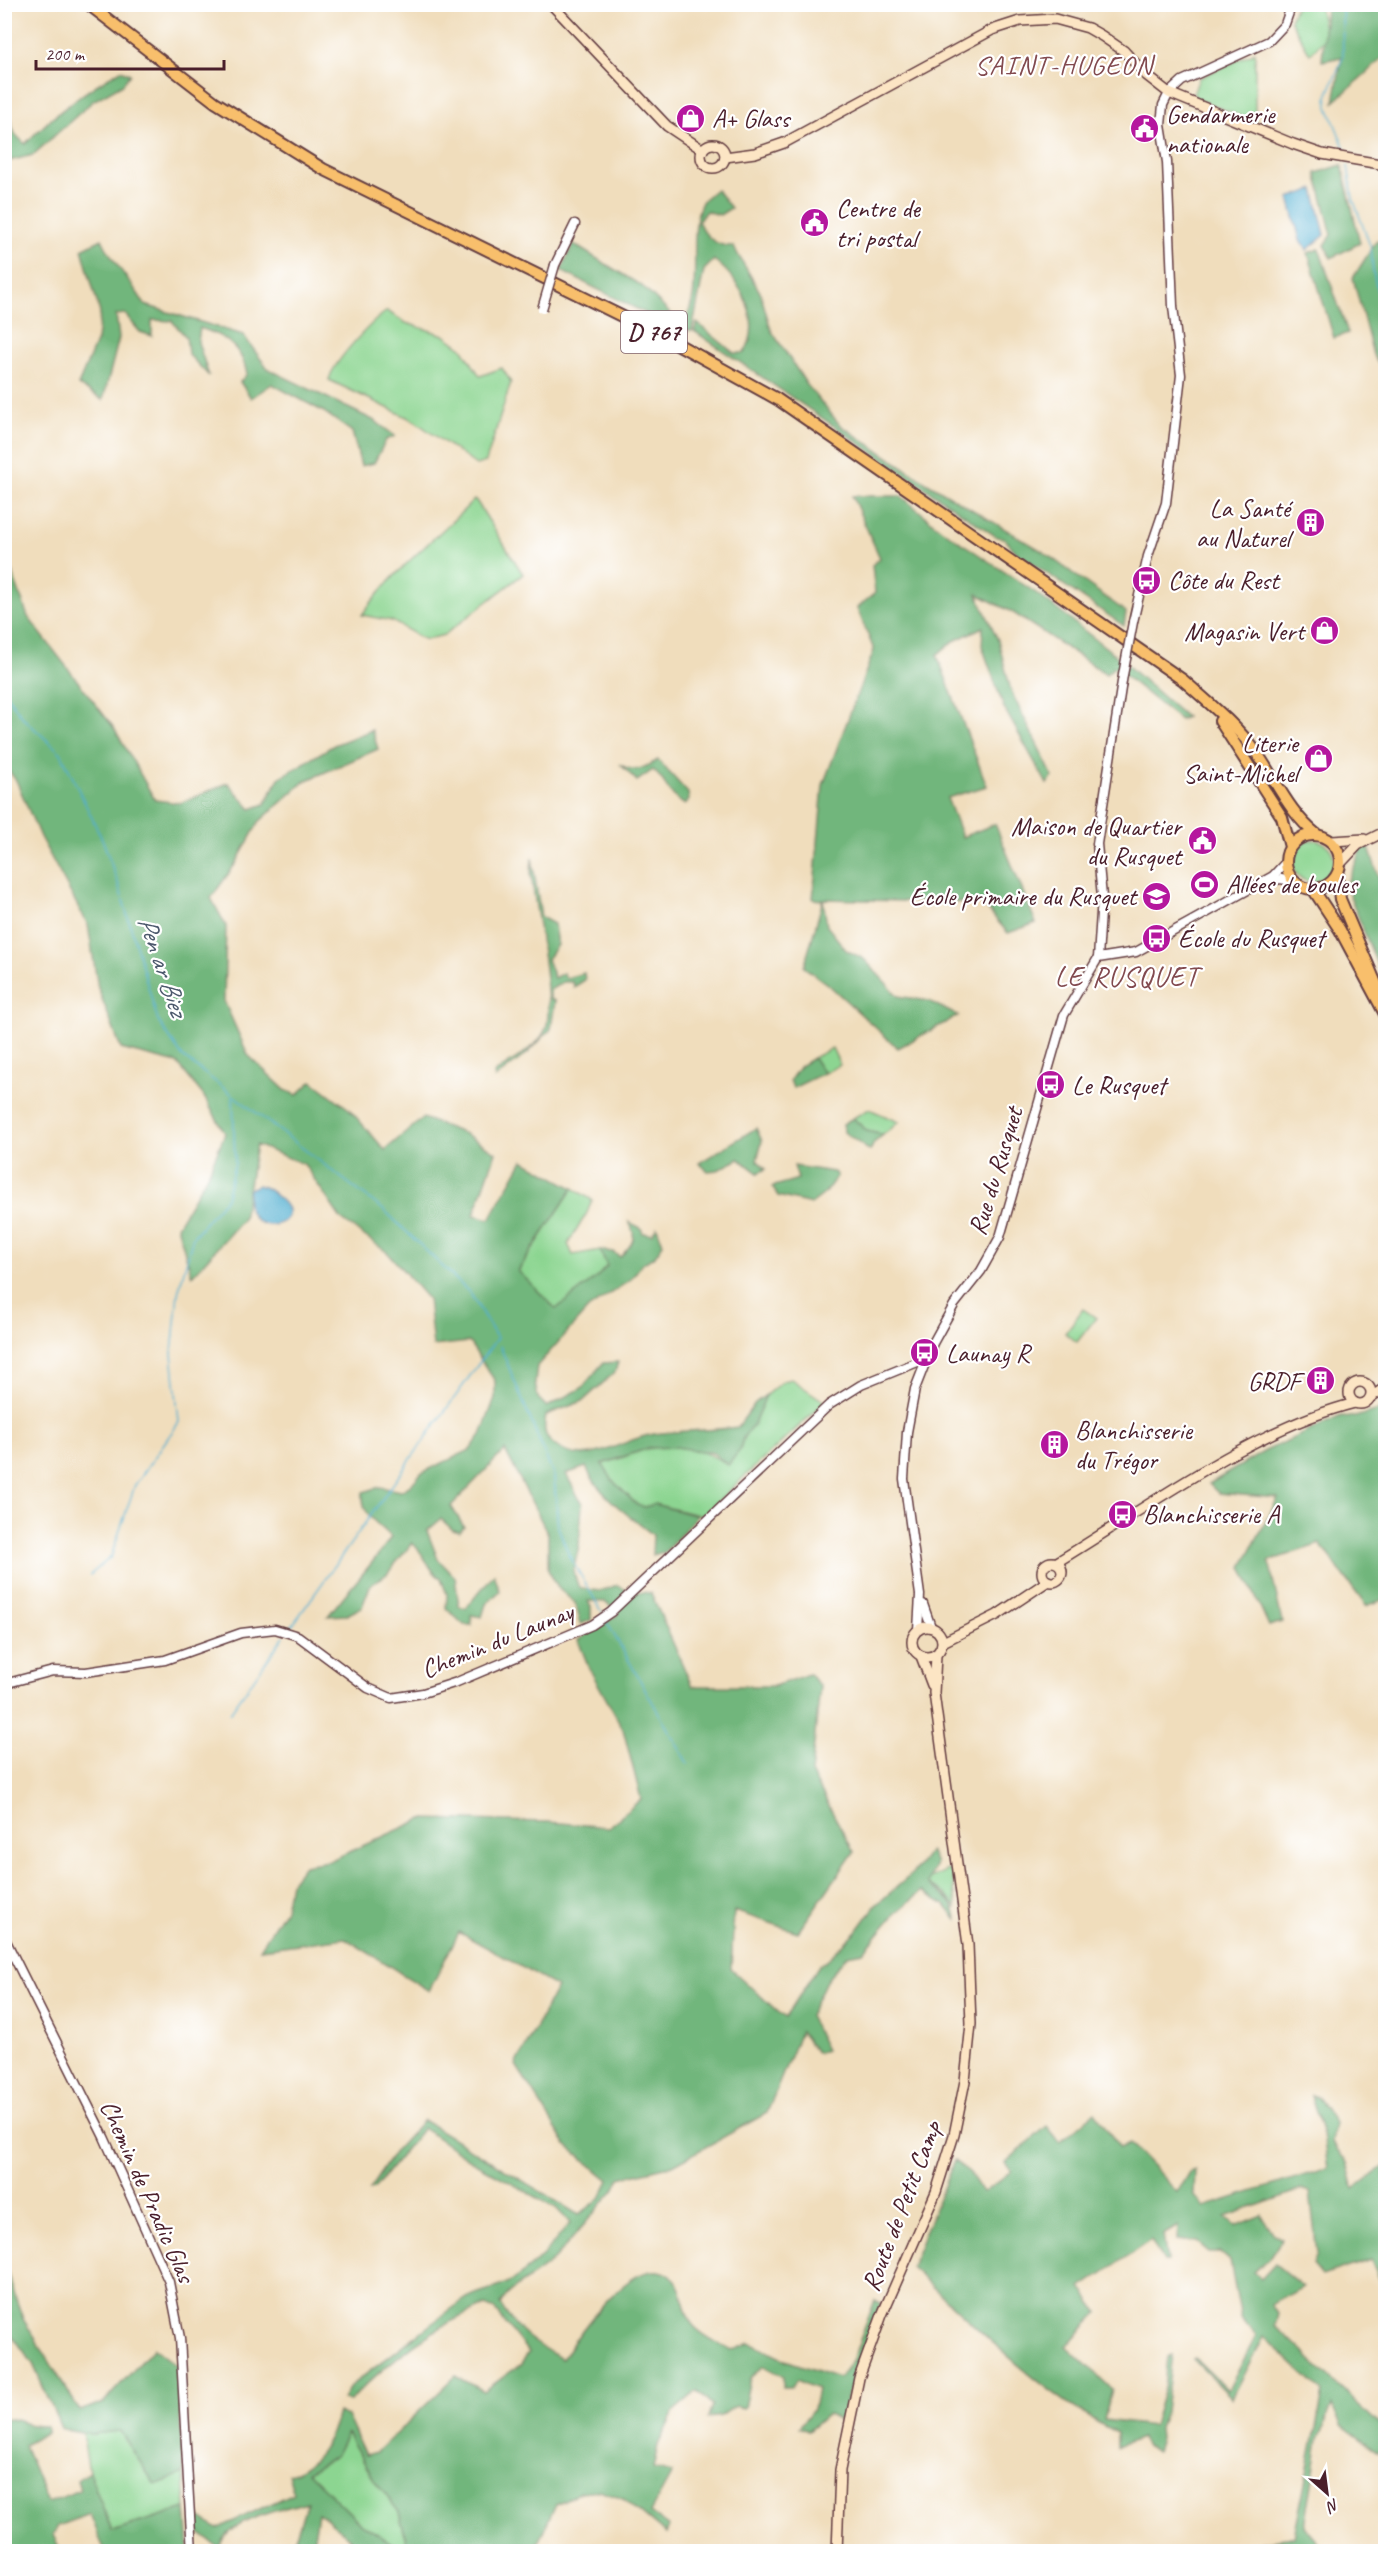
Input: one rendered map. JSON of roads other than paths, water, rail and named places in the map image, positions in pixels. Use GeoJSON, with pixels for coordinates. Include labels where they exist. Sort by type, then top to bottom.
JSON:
{"type":"FeatureCollection","features":[{"type":"Feature","properties":{"kind":"main road","name":"D 767"},"geometry":{"type":"LineString","coordinates":[[88,4],[215,102],[323,169],[670,340],[777,399],[1138,648],[1199,695],[1243,737],[1298,816],[1316,834]]}},
{"type":"Feature","properties":{"kind":"main road"},"geometry":{"type":"LineString","coordinates":[[551,4],[667,126],[703,150]]}},
{"type":"Feature","properties":{"kind":"main road"},"geometry":{"type":"LineString","coordinates":[[725,157],[723,149],[716,144],[709,145],[703,150],[702,159],[710,168],[718,167],[725,157],[754,153],[784,142],[817,127],[992,30],[1036,19],[1072,23],[1102,36],[1124,51],[1146,75],[1169,93],[1322,154],[1386,165]]}},
{"type":"Feature","properties":{"kind":"main road","name":"D 767"},"geometry":{"type":"LineString","coordinates":[[1199,695],[1226,729],[1264,787],[1285,824],[1290,847]]}},
{"type":"Feature","properties":{"kind":"main road"},"geometry":{"type":"LineString","coordinates":[[1386,831],[1366,839],[1349,852],[1341,862],[1337,876],[1340,899],[1386,1006]]}},
{"type":"Feature","properties":{"kind":"main road"},"geometry":{"type":"LineString","coordinates":[[1341,862],[1339,851],[1332,842],[1316,834],[1301,837],[1290,847],[1286,862],[1295,882],[1313,889],[1336,922],[1386,1016]]}},
{"type":"Feature","properties":{"kind":"main road"},"geometry":{"type":"LineString","coordinates":[[1332,842],[1366,839]]}},
{"type":"Feature","properties":{"kind":"main road"},"geometry":{"type":"LineString","coordinates":[[1313,889],[1326,886],[1337,876]]}},
{"type":"Feature","properties":{"kind":"main road"},"geometry":{"type":"LineString","coordinates":[[1329,1409],[1349,1394],[1356,1383],[1363,1382],[1369,1386],[1385,1385]]}},
{"type":"Feature","properties":{"kind":"main road"},"geometry":{"type":"LineString","coordinates":[[1045,1578],[1058,1580],[1059,1566],[1083,1545],[1257,1442],[1329,1409],[1364,1403],[1385,1385]]}},
{"type":"Feature","properties":{"kind":"main road"},"geometry":{"type":"LineString","coordinates":[[1369,1386],[1371,1397]]}},
{"type":"Feature","properties":{"kind":"main road"},"geometry":{"type":"LineString","coordinates":[[1349,1394],[1355,1403]]}},
{"type":"Feature","properties":{"kind":"main road"},"geometry":{"type":"LineString","coordinates":[[968,1630],[918,1630],[913,1635],[912,1645],[921,1656],[936,1655],[943,1642],[968,1630],[997,1615],[1025,1595],[1045,1578],[1047,1562],[1059,1566]]}},
{"type":"Feature","properties":{"kind":"main road"},"geometry":{"type":"LineString","coordinates":[[935,1629],[943,1642]]}},
{"type":"Feature","properties":{"kind":"main road","name":"Route de Petit Camp"},"geometry":{"type":"LineString","coordinates":[[837,2552],[840,2470],[859,2378],[882,2315],[936,2192],[954,2135],[966,2070],[971,2024],[968,1945],[934,1693],[936,1655]]}},
{"type":"Feature","properties":{"kind":"main road","name":"Route de Petit Camp"},"geometry":{"type":"LineString","coordinates":[[921,1656],[934,1693]]}},
{"type":"Feature","properties":{"kind":"street"},"geometry":{"type":"LineString","coordinates":[[1286,862],[1263,882],[1136,952],[1098,958],[1102,897],[1097,844],[1133,622],[1148,556],[1166,503],[1181,375],[1173,306],[1167,162],[1161,124],[1163,105],[1169,93],[1182,81],[1269,40],[1285,24],[1292,4]]}},
{"type":"Feature","properties":{"kind":"street"},"geometry":{"type":"LineString","coordinates":[[542,309],[555,265],[575,224]]}},
{"type":"Feature","properties":{"kind":"street"},"geometry":{"type":"LineString","coordinates":[[1263,882],[1281,879],[1295,882]]}},
{"type":"Feature","properties":{"kind":"street","name":"Rue du Rusquet"},"geometry":{"type":"LineString","coordinates":[[920,1595],[904,1479],[907,1432],[915,1389],[925,1359],[954,1305],[981,1271],[1000,1237],[1064,1015],[1098,958]]}},
{"type":"Feature","properties":{"kind":"street","name":"Chemin du Launay"},"geometry":{"type":"LineString","coordinates":[[4,1684],[53,1671],[86,1672],[165,1660],[241,1633],[275,1629],[298,1636],[368,1688],[391,1698],[423,1693],[457,1682],[592,1625],[611,1612],[820,1413],[861,1385],[925,1359]]}},
{"type":"Feature","properties":{"kind":"street"},"geometry":{"type":"LineString","coordinates":[[901,1368],[920,1374]]}},
{"type":"Feature","properties":{"kind":"street"},"geometry":{"type":"LineString","coordinates":[[920,1595],[935,1629]]}},
{"type":"Feature","properties":{"kind":"street"},"geometry":{"type":"LineString","coordinates":[[918,1630],[920,1595]]}},
{"type":"Feature","properties":{"kind":"street","name":"Chemin de Pradic Glas"},"geometry":{"type":"LineString","coordinates":[[4,1937],[109,2147],[169,2282],[180,2338],[192,2552]]}},
{"type":"Feature","properties":{"kind":"water"},"geometry":{"type":"Polygon","coordinates":[[[1314,189],[1325,235],[1307,250],[1300,240],[1289,198],[1314,189]]]}},
{"type":"Feature","properties":{"kind":"water"},"geometry":{"type":"Polygon","coordinates":[[[258,1185],[273,1193],[288,1209],[287,1217],[281,1223],[272,1225],[262,1223],[254,1217],[248,1206],[249,1189],[258,1185]]]}},
{"type":"Feature","properties":{"kind":"waterway"},"geometry":{"type":"LineString","coordinates":[[1342,4],[1343,57],[1327,96],[1328,107],[1346,152]]}},
{"type":"Feature","properties":{"kind":"waterway"},"geometry":{"type":"LineString","coordinates":[[1348,166],[1353,199],[1371,248],[1373,271],[1386,329]]}},
{"type":"Feature","properties":{"kind":"waterway"},"geometry":{"type":"LineString","coordinates":[[4,692],[24,719],[61,753],[103,841],[118,883],[158,1021],[183,1057],[385,1211],[470,1293],[497,1338],[289,1630]]}},
{"type":"Feature","properties":{"kind":"waterway","name":"Pen ar Biez"},"geometry":{"type":"LineString","coordinates":[[90,1575],[111,1557],[135,1485],[179,1422],[172,1353],[178,1293],[193,1237],[226,1198],[235,1163],[233,1097]]}},
{"type":"Feature","properties":{"kind":"waterway"},"geometry":{"type":"LineString","coordinates":[[500,1346],[554,1476],[558,1527],[569,1555],[603,1614]]}},
{"type":"Feature","properties":{"kind":"waterway"},"geometry":{"type":"LineString","coordinates":[[605,1619],[688,1764]]}},
{"type":"Feature","properties":{"kind":"waterway"},"geometry":{"type":"LineString","coordinates":[[230,1713],[284,1636]]}},
{"type":"Feature","properties":{"kind":"place","name":"A+ Glass"},"geometry":{"type":"Point","coordinates":[691,118]}},
{"type":"Feature","properties":{"kind":"place","name":"Gendarmerie nationale"},"geometry":{"type":"Point","coordinates":[1145,129]}},
{"type":"Feature","properties":{"kind":"place","name":"Centre de tri postal"},"geometry":{"type":"Point","coordinates":[815,223]}},
{"type":"Feature","properties":{"kind":"place","name":"La Santé au Naturel"},"geometry":{"type":"Point","coordinates":[1311,523]}},
{"type":"Feature","properties":{"kind":"place","name":"Côte du Rest"},"geometry":{"type":"Point","coordinates":[1147,580]}},
{"type":"Feature","properties":{"kind":"place","name":"Magasin Vert"},"geometry":{"type":"Point","coordinates":[1325,631]}},
{"type":"Feature","properties":{"kind":"place","name":"Literie Saint-Michel"},"geometry":{"type":"Point","coordinates":[1319,758]}},
{"type":"Feature","properties":{"kind":"place","name":"Maison de Quartier du Rusquet"},"geometry":{"type":"Point","coordinates":[1202,841]}},
{"type":"Feature","properties":{"kind":"place","name":"Allées de boules"},"geometry":{"type":"Point","coordinates":[1205,884]}},
{"type":"Feature","properties":{"kind":"place","name":"École primaire du Rusquet"},"geometry":{"type":"Point","coordinates":[1157,896]}},
{"type":"Feature","properties":{"kind":"place","name":"École du Rusquet"},"geometry":{"type":"Point","coordinates":[1157,938]}},
{"type":"Feature","properties":{"kind":"place","name":"Le Rusquet"},"geometry":{"type":"Point","coordinates":[1051,1085]}},
{"type":"Feature","properties":{"kind":"place","name":"Launay R"},"geometry":{"type":"Point","coordinates":[925,1353]}},
{"type":"Feature","properties":{"kind":"place","name":"GRDF"},"geometry":{"type":"Point","coordinates":[1321,1381]}},
{"type":"Feature","properties":{"kind":"place","name":"Blanchisserie du Trégor"},"geometry":{"type":"Point","coordinates":[1054,1445]}},
{"type":"Feature","properties":{"kind":"place","name":"Blanchisserie A"},"geometry":{"type":"Point","coordinates":[1122,1514]}},
{"type":"Feature","properties":{"kind":"district","name":"SAINT-HUGEON"},"geometry":{"type":"Point","coordinates":[1064,65]}},
{"type":"Feature","properties":{"kind":"district","name":"LE RUSQUET"},"geometry":{"type":"Point","coordinates":[1127,976]}}]}
